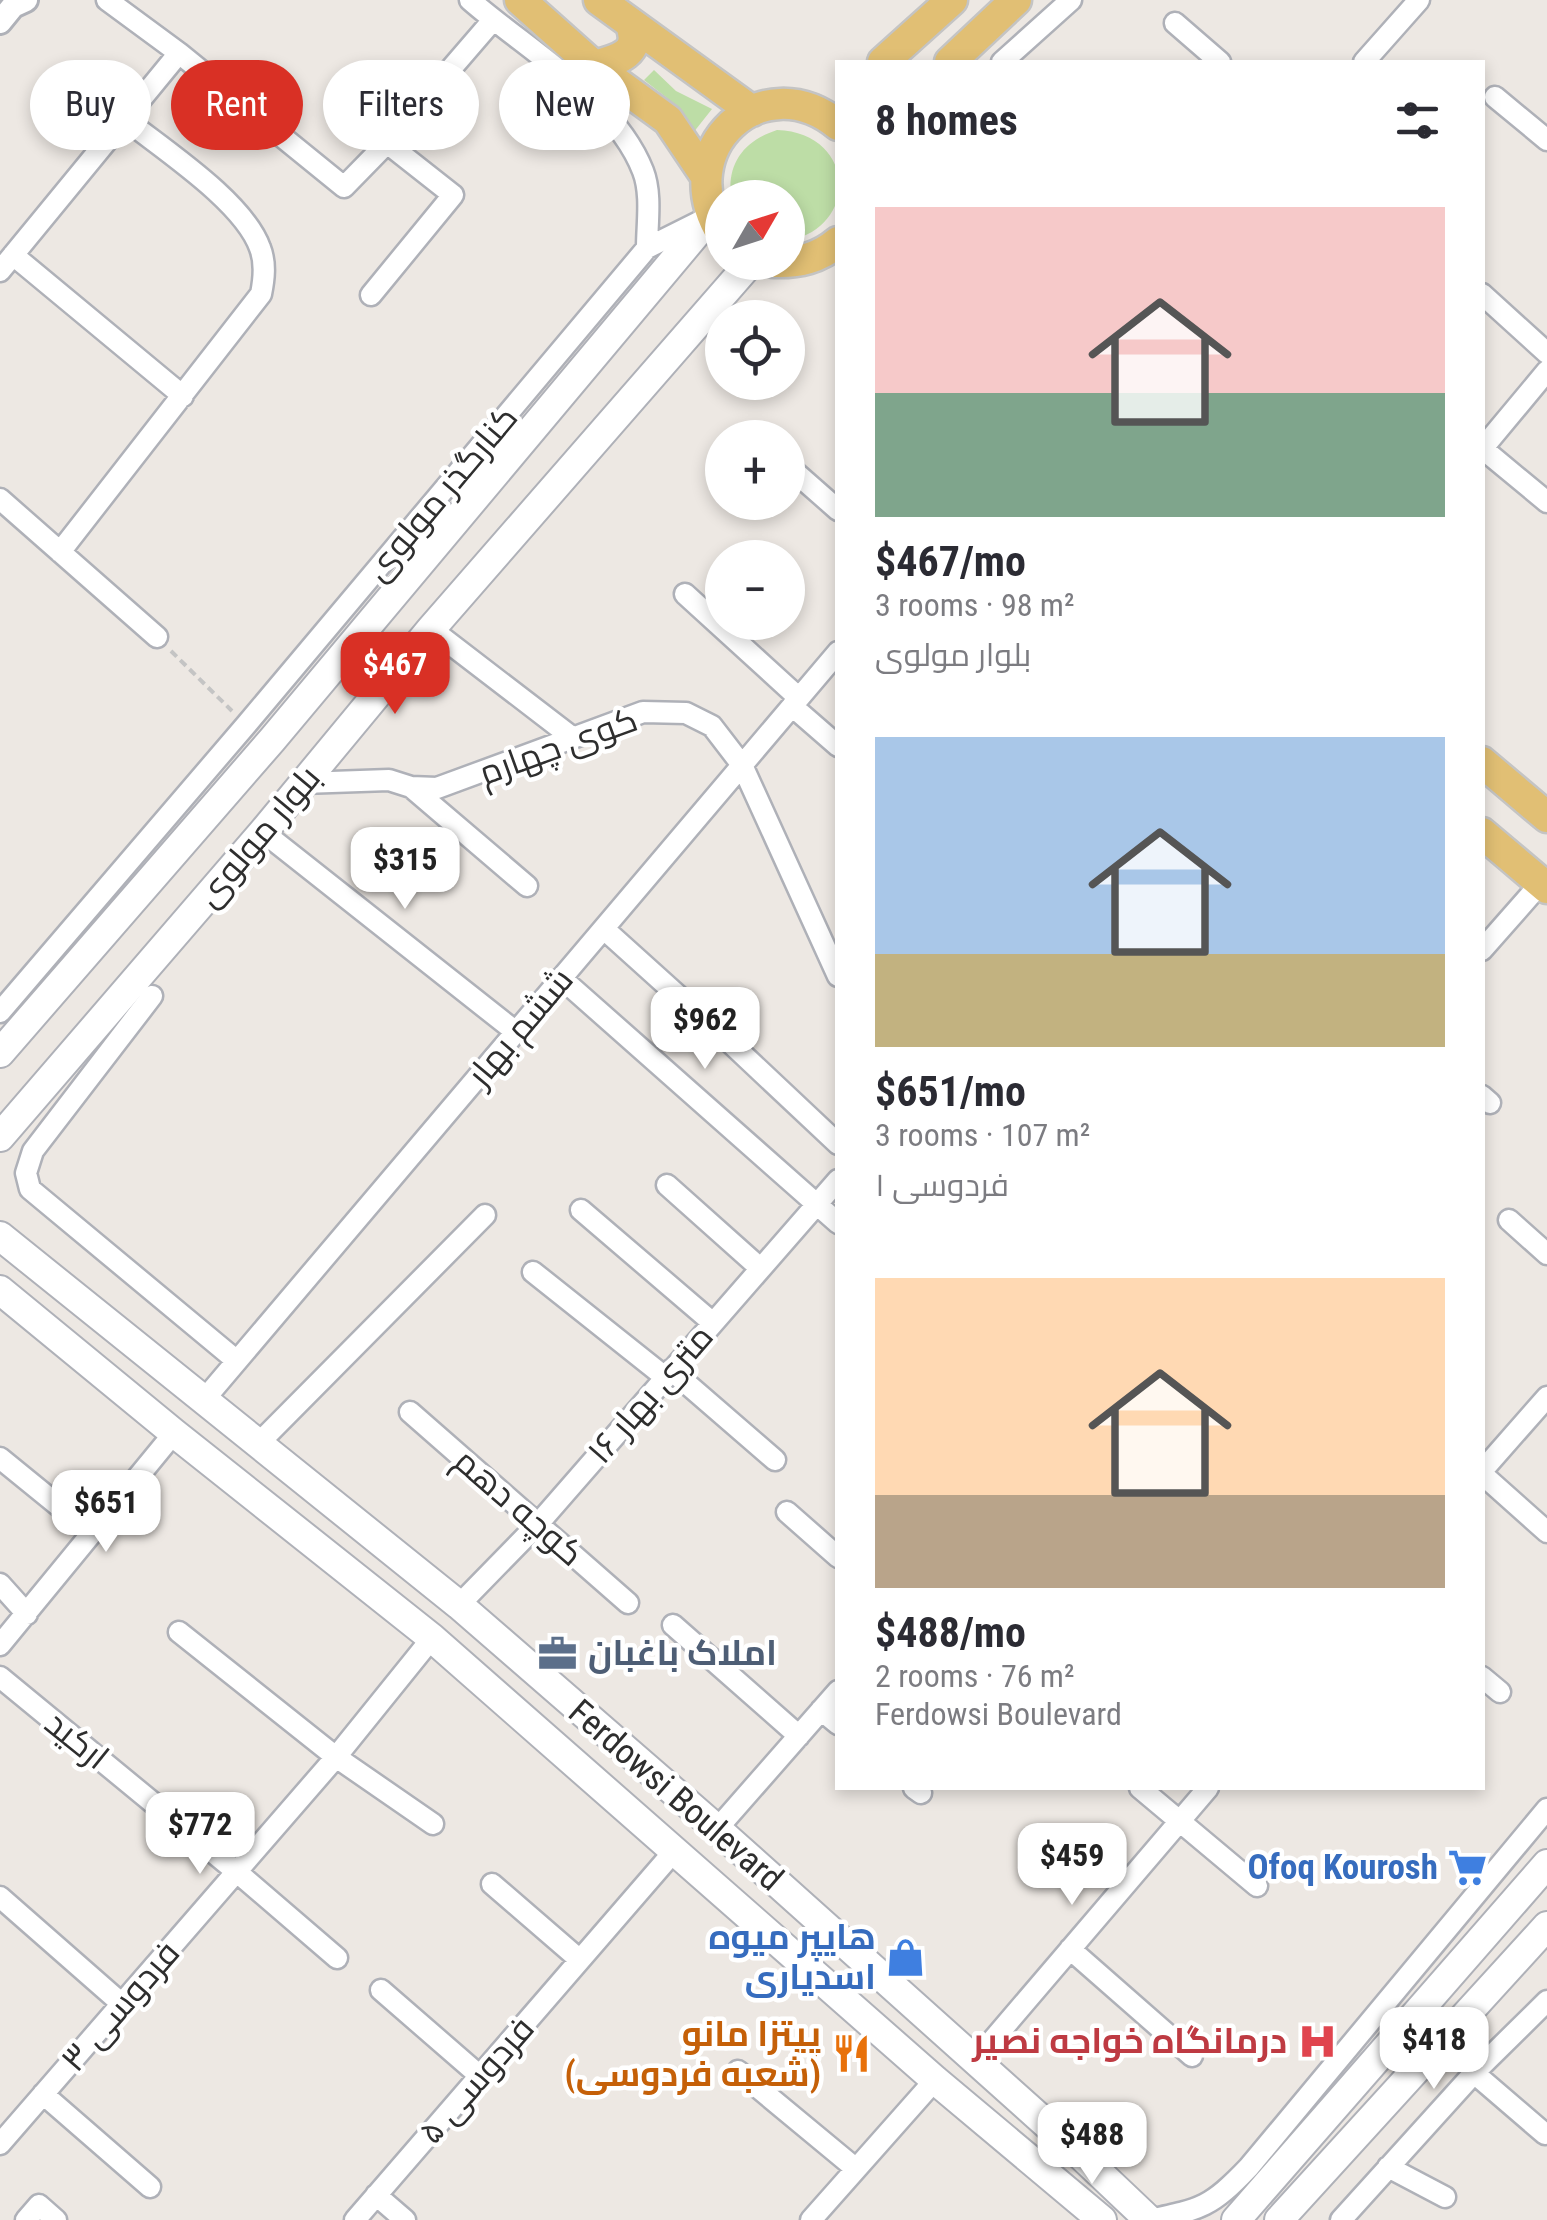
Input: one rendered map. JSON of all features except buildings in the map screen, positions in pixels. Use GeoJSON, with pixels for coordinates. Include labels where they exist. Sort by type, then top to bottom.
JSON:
{"type":"FeatureCollection","features":[{"type":"Feature","properties":{"kind":"main road"},"geometry":{"type":"LineString","coordinates":[[520,0],[587,60]]}},
{"type":"Feature","properties":{"kind":"main road"},"geometry":{"type":"LineString","coordinates":[[599,0],[752,111]]}},
{"type":"Feature","properties":{"kind":"main road"},"geometry":{"type":"LineString","coordinates":[[884,60],[952,0]]}},
{"type":"Feature","properties":{"kind":"main road"},"geometry":{"type":"LineString","coordinates":[[922,27],[931,51],[952,60],[1016,0]]}},
{"type":"Feature","properties":{"kind":"main road"},"geometry":{"type":"LineString","coordinates":[[617,60],[634,43],[630,25]]}},
{"type":"Feature","properties":{"kind":"main road"},"geometry":{"type":"LineString","coordinates":[[630,92],[668,120],[705,175]]}},
{"type":"Feature","properties":{"kind":"main road"},"geometry":{"type":"LineString","coordinates":[[705,180],[710,154],[720,136],[752,111],[793,104],[829,109]]}},
{"type":"Feature","properties":{"kind":"main road","name":"بلوار مولوی"},"geometry":{"type":"LineString","coordinates":[[0,1053],[705,239]]}},
{"type":"Feature","properties":{"kind":"main road"},"geometry":{"type":"LineString","coordinates":[[805,262],[830,258]]}},
{"type":"Feature","properties":{"kind":"main road","name":"بلوار مولوی"},"geometry":{"type":"LineString","coordinates":[[0,1137],[263,832],[431,629],[735,280]]}},
{"type":"Feature","properties":{"kind":"main road"},"geometry":{"type":"LineString","coordinates":[[1485,765],[1547,817]]}},
{"type":"Feature","properties":{"kind":"main road"},"geometry":{"type":"LineString","coordinates":[[1485,835],[1542,892]]}},
{"type":"Feature","properties":{"kind":"main road","name":"Ferdowsi Boulevard"},"geometry":{"type":"LineString","coordinates":[[0,1236],[459,1606],[717,1829],[1149,2220]]}},
{"type":"Feature","properties":{"kind":"main road","name":"Ferdowsi Boulevard"},"geometry":{"type":"LineString","coordinates":[[0,1290],[432,1638],[935,2080],[1102,2220]]}},
{"type":"Feature","properties":{"kind":"main road"},"geometry":{"type":"LineString","coordinates":[[432,1638],[459,1606]]}},
{"type":"Feature","properties":{"kind":"main road"},"geometry":{"type":"LineString","coordinates":[[1228,2209],[1547,1864]]}},
{"type":"Feature","properties":{"kind":"main road"},"geometry":{"type":"LineString","coordinates":[[1280,2220],[1547,1926]]}},
{"type":"Feature","properties":{"kind":"main road"},"geometry":{"type":"LineString","coordinates":[[1048,2175],[1064,2176],[1075,2163],[1071,2146]]}},
{"type":"Feature","properties":{"kind":"street"},"geometry":{"type":"LineString","coordinates":[[107,0],[344,187],[381,150]]}},
{"type":"Feature","properties":{"kind":"street"},"geometry":{"type":"LineString","coordinates":[[470,0],[543,60]]}},
{"type":"Feature","properties":{"kind":"street"},"geometry":{"type":"LineString","coordinates":[[1004,60],[1071,0]]}},
{"type":"Feature","properties":{"kind":"street"},"geometry":{"type":"LineString","coordinates":[[1366,60],[1419,0]]}},
{"type":"Feature","properties":{"kind":"street"},"geometry":{"type":"LineString","coordinates":[[459,60],[493,20]]}},
{"type":"Feature","properties":{"kind":"street"},"geometry":{"type":"LineString","coordinates":[[1175,22],[1218,60]]}},
{"type":"Feature","properties":{"kind":"street"},"geometry":{"type":"LineString","coordinates":[[151,87],[179,53]]}},
{"type":"Feature","properties":{"kind":"street"},"geometry":{"type":"LineString","coordinates":[[1495,97],[1547,140]]}},
{"type":"Feature","properties":{"kind":"street"},"geometry":{"type":"LineString","coordinates":[[630,111],[668,120]]}},
{"type":"Feature","properties":{"kind":"street"},"geometry":{"type":"LineString","coordinates":[[60,552],[261,294],[265,276],[260,247],[237,210],[151,140]]}},
{"type":"Feature","properties":{"kind":"street"},"geometry":{"type":"LineString","coordinates":[[630,148],[644,172],[648,197],[647,248]]}},
{"type":"Feature","properties":{"kind":"street"},"geometry":{"type":"LineString","coordinates":[[100,150],[6,264],[183,396]]}},
{"type":"Feature","properties":{"kind":"street"},"geometry":{"type":"LineString","coordinates":[[371,295],[452,195],[397,150]]}},
{"type":"Feature","properties":{"kind":"street","name":"کنارگذر مولوی"},"geometry":{"type":"LineString","coordinates":[[0,1012],[647,248],[705,229]]}},
{"type":"Feature","properties":{"kind":"street"},"geometry":{"type":"LineString","coordinates":[[1485,297],[1547,354]]}},
{"type":"Feature","properties":{"kind":"street"},"geometry":{"type":"LineString","coordinates":[[1485,445],[1547,371]]}},
{"type":"Feature","properties":{"kind":"street"},"geometry":{"type":"LineString","coordinates":[[1485,451],[1547,502]]}},
{"type":"Feature","properties":{"kind":"street"},"geometry":{"type":"LineString","coordinates":[[805,481],[835,507]]}},
{"type":"Feature","properties":{"kind":"street"},"geometry":{"type":"LineString","coordinates":[[0,500],[157,637]]}},
{"type":"Feature","properties":{"kind":"street"},"geometry":{"type":"LineString","coordinates":[[686,594],[835,743]]}},
{"type":"Feature","properties":{"kind":"street"},"geometry":{"type":"LineString","coordinates":[[431,629],[573,738]]}},
{"type":"Feature","properties":{"kind":"street","name":"ششم بهار"},"geometry":{"type":"LineString","coordinates":[[203,1402],[835,655]]}},
{"type":"Feature","properties":{"kind":"street","name":"کوی چهارم"},"geometry":{"type":"LineString","coordinates":[[303,782],[389,780],[411,787],[437,788],[643,712],[686,713],[712,726],[742,765],[835,969]]}},
{"type":"Feature","properties":{"kind":"street"},"geometry":{"type":"LineString","coordinates":[[411,787],[528,886]]}},
{"type":"Feature","properties":{"kind":"street"},"geometry":{"type":"LineString","coordinates":[[263,832],[516,1032]]}},
{"type":"Feature","properties":{"kind":"street"},"geometry":{"type":"LineString","coordinates":[[1485,851],[1542,892],[1485,947]]}},
{"type":"Feature","properties":{"kind":"street"},"geometry":{"type":"LineString","coordinates":[[604,929],[685,1002]]}},
{"type":"Feature","properties":{"kind":"street"},"geometry":{"type":"LineString","coordinates":[[561,978],[835,1220]]}},
{"type":"Feature","properties":{"kind":"street"},"geometry":{"type":"LineString","coordinates":[[152,996],[33,1151],[26,1173],[30,1189],[237,1360]]}},
{"type":"Feature","properties":{"kind":"street"},"geometry":{"type":"LineString","coordinates":[[721,1034],[835,1141]]}},
{"type":"Feature","properties":{"kind":"street","name":"۱۶ متری بهار"},"geometry":{"type":"LineString","coordinates":[[459,1606],[538,1524],[835,1183]]}},
{"type":"Feature","properties":{"kind":"street"},"geometry":{"type":"LineString","coordinates":[[667,1184],[760,1268]]}},
{"type":"Feature","properties":{"kind":"street"},"geometry":{"type":"LineString","coordinates":[[582,1210],[712,1322]]}},
{"type":"Feature","properties":{"kind":"street"},"geometry":{"type":"LineString","coordinates":[[258,1444],[485,1215]]}},
{"type":"Feature","properties":{"kind":"street"},"geometry":{"type":"LineString","coordinates":[[1508,1220],[1547,1254]]}},
{"type":"Feature","properties":{"kind":"street"},"geometry":{"type":"LineString","coordinates":[[533,1272],[775,1460]]}},
{"type":"Feature","properties":{"kind":"street"},"geometry":{"type":"LineString","coordinates":[[1485,1466],[1547,1397]]}},
{"type":"Feature","properties":{"kind":"street","name":"کوچه دهم"},"geometry":{"type":"LineString","coordinates":[[410,1412],[628,1604]]}},
{"type":"Feature","properties":{"kind":"street"},"geometry":{"type":"LineString","coordinates":[[0,1645],[174,1434]]}},
{"type":"Feature","properties":{"kind":"street"},"geometry":{"type":"LineString","coordinates":[[0,1458],[92,1533]]}},
{"type":"Feature","properties":{"kind":"street"},"geometry":{"type":"LineString","coordinates":[[1485,1468],[1547,1532]]}},
{"type":"Feature","properties":{"kind":"street"},"geometry":{"type":"LineString","coordinates":[[787,1512],[835,1555]]}},
{"type":"Feature","properties":{"kind":"street"},"geometry":{"type":"LineString","coordinates":[[0,1584],[28,1614]]}},
{"type":"Feature","properties":{"kind":"street"},"geometry":{"type":"LineString","coordinates":[[673,1625],[798,1736]]}},
{"type":"Feature","properties":{"kind":"street"},"geometry":{"type":"LineString","coordinates":[[179,1632],[336,1757],[434,1824]]}},
{"type":"Feature","properties":{"kind":"street","name":"فردوسی ۳"},"geometry":{"type":"LineString","coordinates":[[2,2138],[336,1757],[432,1638]]}},
{"type":"Feature","properties":{"kind":"street","name":"ارکید"},"geometry":{"type":"LineString","coordinates":[[0,1677],[337,1958]]}},
{"type":"Feature","properties":{"kind":"street"},"geometry":{"type":"LineString","coordinates":[[1485,1680],[1500,1692]]}},
{"type":"Feature","properties":{"kind":"street"},"geometry":{"type":"LineString","coordinates":[[717,1829],[798,1736],[829,1717]]}},
{"type":"Feature","properties":{"kind":"street"},"geometry":{"type":"LineString","coordinates":[[1143,1790],[1257,1886]]}},
{"type":"Feature","properties":{"kind":"street"},"geometry":{"type":"LineString","coordinates":[[974,2062],[1206,1790]]}},
{"type":"Feature","properties":{"kind":"street"},"geometry":{"type":"LineString","coordinates":[[1216,2220],[1547,1809]]}},
{"type":"Feature","properties":{"kind":"street","name":"فردوسی ۵"},"geometry":{"type":"LineString","coordinates":[[355,2220],[676,1849]]}},
{"type":"Feature","properties":{"kind":"street"},"geometry":{"type":"LineString","coordinates":[[492,1884],[580,1960]]}},
{"type":"Feature","properties":{"kind":"street"},"geometry":{"type":"LineString","coordinates":[[0,1897],[122,2004]]}},
{"type":"Feature","properties":{"kind":"street"},"geometry":{"type":"LineString","coordinates":[[1070,1950],[1192,2056]]}},
{"type":"Feature","properties":{"kind":"street"},"geometry":{"type":"LineString","coordinates":[[381,1990],[480,2076]]}},
{"type":"Feature","properties":{"kind":"street"},"geometry":{"type":"LineString","coordinates":[[1341,2220],[1474,2073],[1547,2002]]}},
{"type":"Feature","properties":{"kind":"street"},"geometry":{"type":"LineString","coordinates":[[738,2071],[855,2168]]}},
{"type":"Feature","properties":{"kind":"street"},"geometry":{"type":"LineString","coordinates":[[1474,2073],[1545,2134]]}},
{"type":"Feature","properties":{"kind":"street"},"geometry":{"type":"LineString","coordinates":[[811,2220],[935,2080]]}},
{"type":"Feature","properties":{"kind":"street"},"geometry":{"type":"LineString","coordinates":[[44,2094],[150,2187]]}},
{"type":"Feature","properties":{"kind":"street"},"geometry":{"type":"LineString","coordinates":[[1388,2168],[1444,2196]]}},
{"type":"Feature","properties":{"kind":"street"},"geometry":{"type":"LineString","coordinates":[[376,2196],[404,2220]]}},
{"type":"Feature","properties":{"kind":"street"},"geometry":{"type":"LineString","coordinates":[[26,2220],[39,2205],[56,2220]]}},
{"type":"Feature","properties":{"kind":"street"},"geometry":{"type":"LineString","coordinates":[[1149,2220],[1190,2211],[1228,2209]]}},
{"type":"Feature","properties":{"kind":"path"},"geometry":{"type":"LineString","coordinates":[[157,637],[246,726]]}},
{"type":"Feature","properties":{"kind":"green space"},"geometry":{"type":"Polygon","coordinates":[[[654,70],[676,91],[712,109],[693,133],[667,98],[644,80],[654,70]]]}},
{"type":"Feature","properties":{"kind":"green space"},"geometry":{"type":"Polygon","coordinates":[[[777,130],[802,135],[821,146],[833,161],[835,204],[813,231],[805,234],[805,180],[731,180],[740,155],[755,140],[777,130]]]}},
{"type":"Feature","properties":{"kind":"place","name":"املاک باغبان"},"geometry":{"type":"Point","coordinates":[558,1653]}},
{"type":"Feature","properties":{"kind":"place","name":"Ofoq Kourosh"},"geometry":{"type":"Point","coordinates":[1468,1867]}},
{"type":"Feature","properties":{"kind":"place","name":"هایپر میوه اسدیاری"},"geometry":{"type":"Point","coordinates":[906,1957]}},
{"type":"Feature","properties":{"kind":"place","name":"درمانگاه خواجه نصیر"},"geometry":{"type":"Point","coordinates":[1317,2041]}},
{"type":"Feature","properties":{"kind":"place","name":"پیتزا مانو (شعبه فردوسی)"},"geometry":{"type":"Point","coordinates":[851,2054]}}]}
